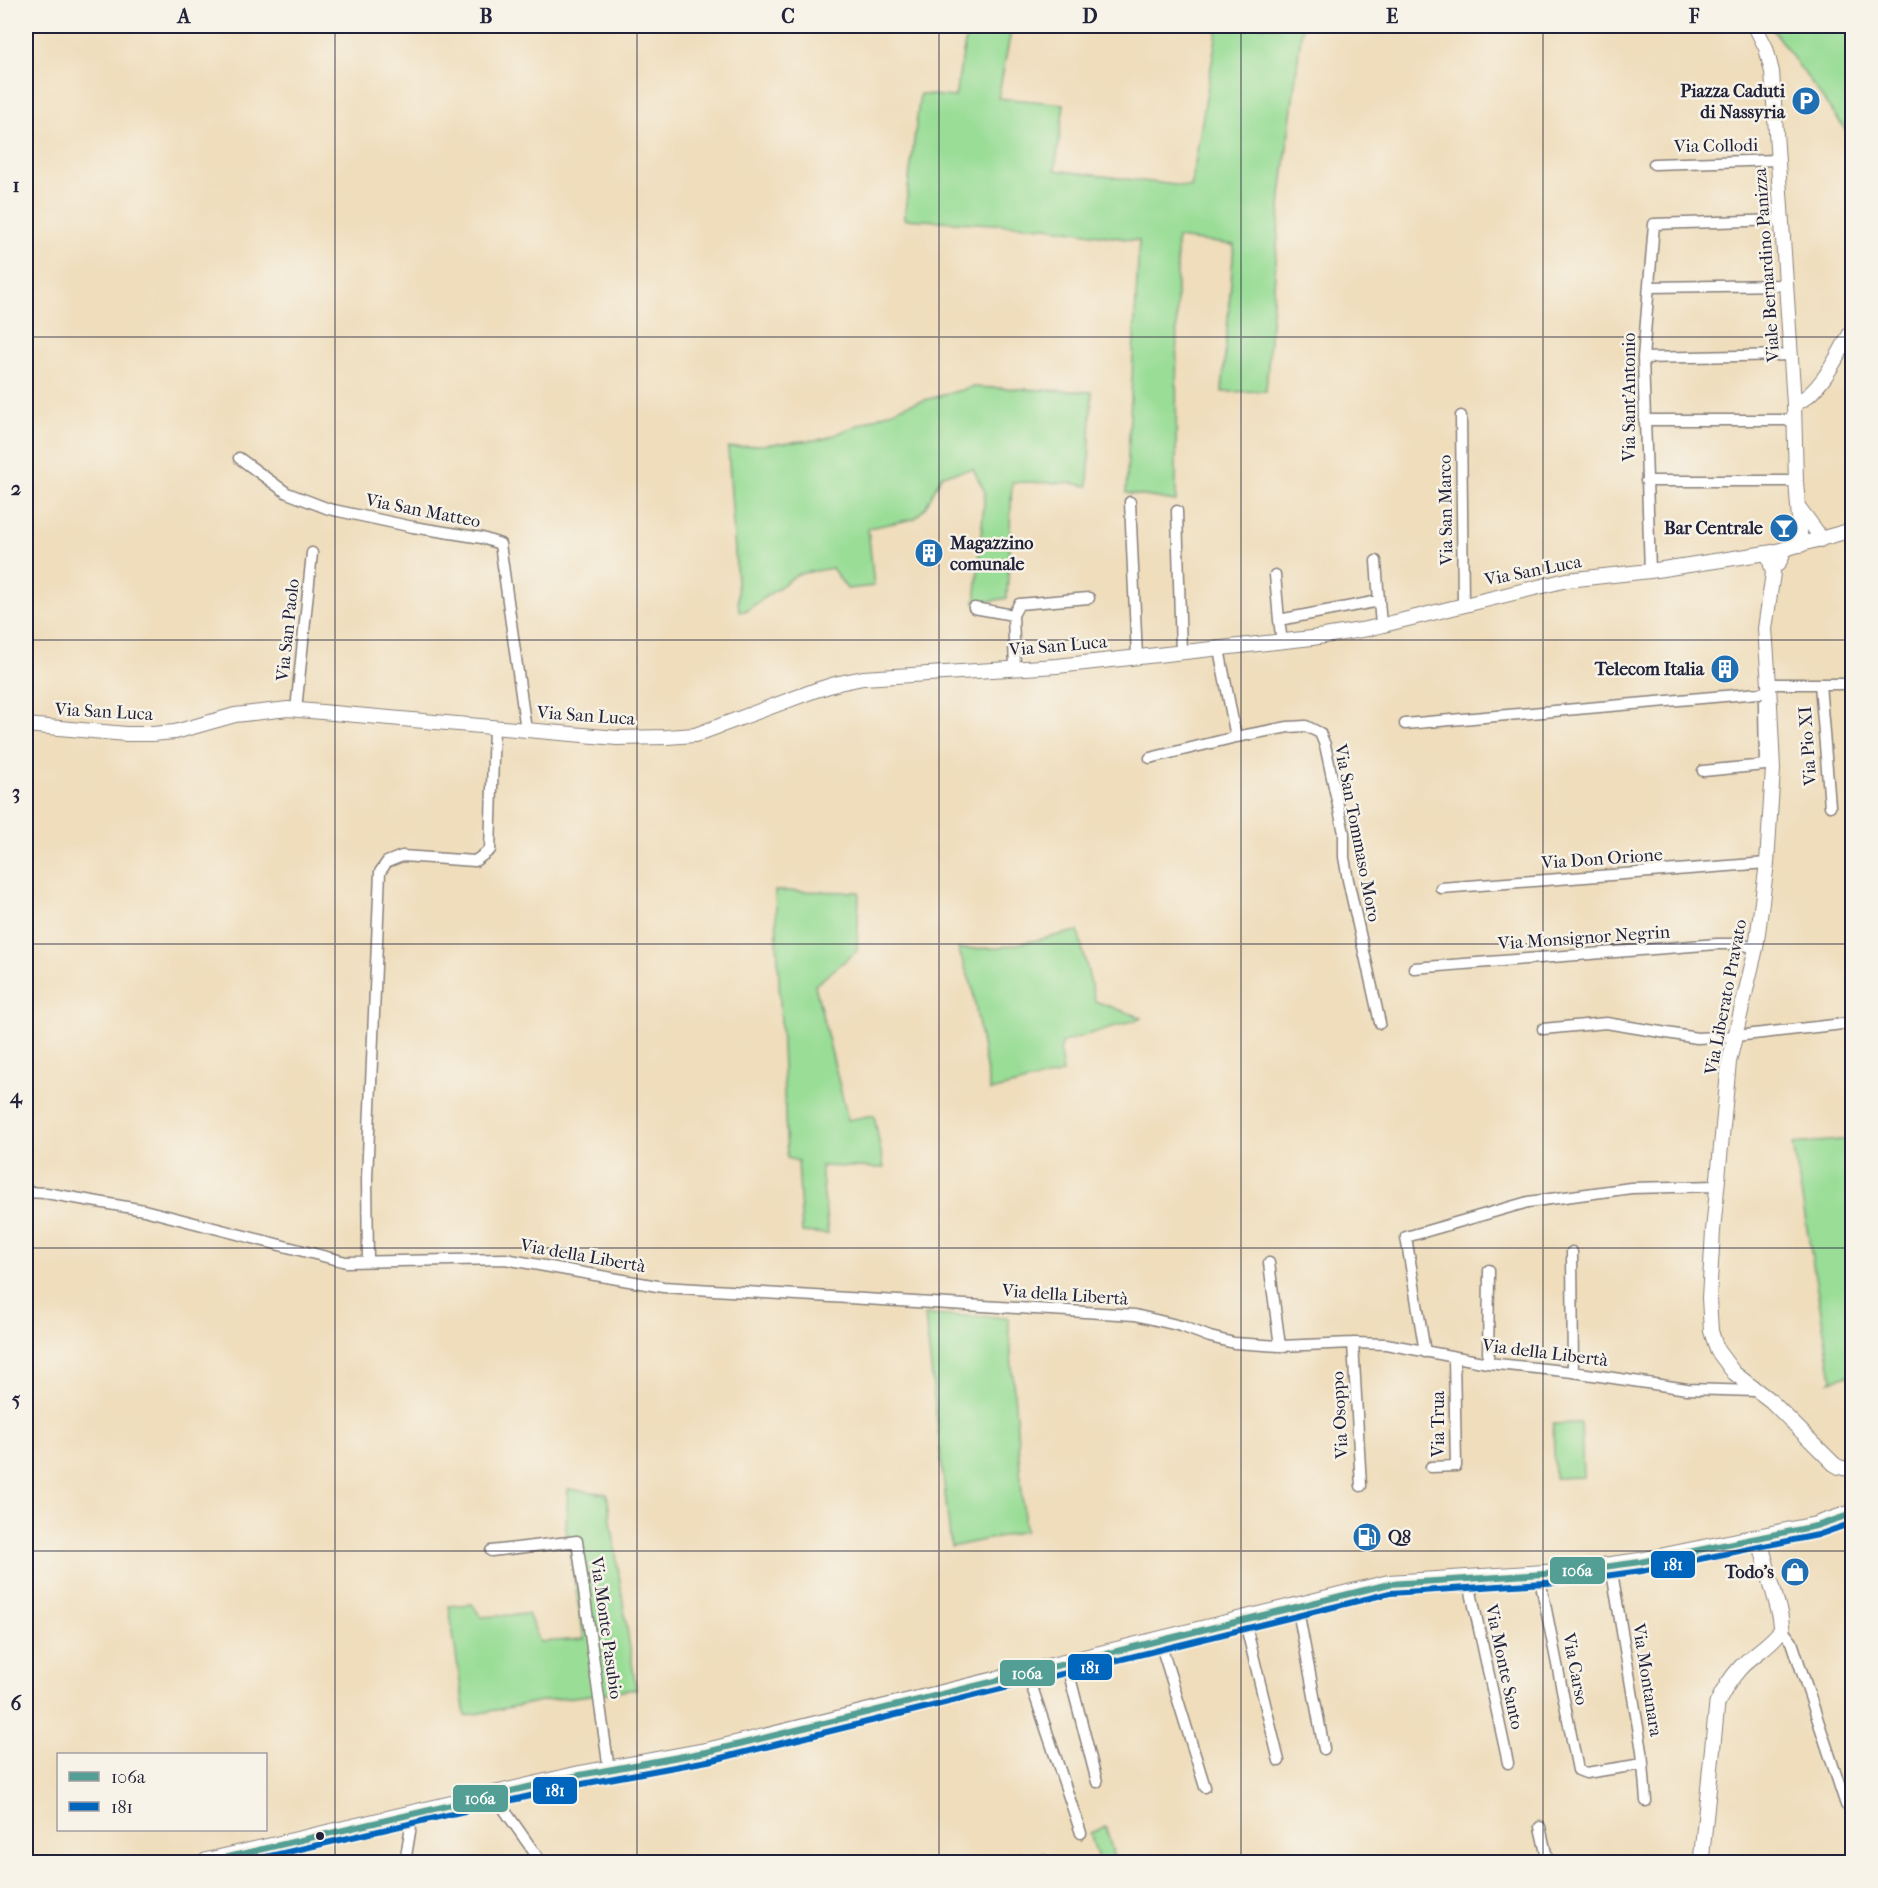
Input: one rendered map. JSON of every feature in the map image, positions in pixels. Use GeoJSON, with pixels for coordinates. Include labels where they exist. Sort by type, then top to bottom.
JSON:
{"type":"FeatureCollection","features":[{"type":"Feature","properties":{"kind":"main road"},"geometry":{"type":"LineString","coordinates":[[207,1863],[494,1795],[711,1751],[1389,1584],[1539,1574],[1611,1566],[1816,1526],[1852,1514]]}},
{"type":"Feature","properties":{"kind":"main road"},"geometry":{"type":"LineString","coordinates":[[1701,1863],[1717,1704],[1740,1668],[1782,1629],[1760,1538]]}},
{"type":"Feature","properties":{"kind":"street","name":"Viale Bernardino Panizza"},"geometry":{"type":"LineString","coordinates":[[1755,26],[1766,48],[1772,72],[1780,220],[1794,404],[1799,546]]}},
{"type":"Feature","properties":{"kind":"street","name":"Via Collodi"},"geometry":{"type":"LineString","coordinates":[[1654,164],[1778,160]]}},
{"type":"Feature","properties":{"kind":"street","name":"Via Sant'Antonio"},"geometry":{"type":"LineString","coordinates":[[1650,571],[1643,358],[1654,224],[1780,220]]}},
{"type":"Feature","properties":{"kind":"street"},"geometry":{"type":"LineString","coordinates":[[1649,287],[1785,285]]}},
{"type":"Feature","properties":{"kind":"street"},"geometry":{"type":"LineString","coordinates":[[1794,404],[1808,398],[1821,382],[1852,330]]}},
{"type":"Feature","properties":{"kind":"street"},"geometry":{"type":"LineString","coordinates":[[1643,358],[1791,355]]}},
{"type":"Feature","properties":{"kind":"street","name":"Via San Marco"},"geometry":{"type":"LineString","coordinates":[[1461,417],[1463,604]]}},
{"type":"Feature","properties":{"kind":"street"},"geometry":{"type":"LineString","coordinates":[[1644,420],[1794,420]]}},
{"type":"Feature","properties":{"kind":"street","name":"Via San Matteo"},"geometry":{"type":"LineString","coordinates":[[239,458],[287,493],[329,509],[413,527],[482,538],[500,544],[526,730]]}},
{"type":"Feature","properties":{"kind":"street"},"geometry":{"type":"LineString","coordinates":[[1646,481],[1796,482]]}},
{"type":"Feature","properties":{"kind":"street"},"geometry":{"type":"LineString","coordinates":[[1130,502],[1137,657]]}},
{"type":"Feature","properties":{"kind":"street","name":"Viale Bernardino Panizza"},"geometry":{"type":"LineString","coordinates":[[1798,505],[1820,540]]}},
{"type":"Feature","properties":{"kind":"street"},"geometry":{"type":"LineString","coordinates":[[1177,510],[1181,653]]}},
{"type":"Feature","properties":{"kind":"street"},"geometry":{"type":"LineString","coordinates":[[1775,560],[1799,546],[1852,530]]}},
{"type":"Feature","properties":{"kind":"street","name":"Via San Paolo"},"geometry":{"type":"LineString","coordinates":[[296,710],[312,553]]}},
{"type":"Feature","properties":{"kind":"street","name":"Via San Luca"},"geometry":{"type":"LineString","coordinates":[[26,725],[126,734],[152,734],[175,732],[235,715],[296,710],[617,738],[695,735],[839,682],[921,673],[951,674],[1282,642],[1381,625],[1567,580],[1752,556],[1775,560]]}},
{"type":"Feature","properties":{"kind":"street","name":"Via Liberato Pravato"},"geometry":{"type":"LineString","coordinates":[[1775,560],[1765,622],[1773,769],[1767,863],[1756,948],[1729,1062],[1710,1287],[1711,1331],[1717,1350],[1734,1373],[1771,1401],[1828,1459],[1839,1467],[1852,1470]]}},
{"type":"Feature","properties":{"kind":"street"},"geometry":{"type":"LineString","coordinates":[[1376,561],[1381,625]]}},
{"type":"Feature","properties":{"kind":"street"},"geometry":{"type":"LineString","coordinates":[[1275,575],[1282,642]]}},
{"type":"Feature","properties":{"kind":"street"},"geometry":{"type":"LineString","coordinates":[[1015,668],[1013,615],[1019,604],[1089,598]]}},
{"type":"Feature","properties":{"kind":"street"},"geometry":{"type":"LineString","coordinates":[[1279,620],[1379,601]]}},
{"type":"Feature","properties":{"kind":"street"},"geometry":{"type":"LineString","coordinates":[[974,608],[1013,615]]}},
{"type":"Feature","properties":{"kind":"street"},"geometry":{"type":"LineString","coordinates":[[1219,649],[1236,737]]}},
{"type":"Feature","properties":{"kind":"street"},"geometry":{"type":"LineString","coordinates":[[1405,724],[1820,684],[1852,684]]}},
{"type":"Feature","properties":{"kind":"street","name":"Via Pio XI"},"geometry":{"type":"LineString","coordinates":[[1820,684],[1830,806]]}},
{"type":"Feature","properties":{"kind":"street"},"geometry":{"type":"LineString","coordinates":[[1703,771],[1765,765],[1767,689]]}},
{"type":"Feature","properties":{"kind":"street","name":"Via San Tommaso Moro"},"geometry":{"type":"LineString","coordinates":[[1149,758],[1288,727],[1306,726],[1320,733],[1325,745],[1344,833],[1344,857],[1348,880],[1380,1023]]}},
{"type":"Feature","properties":{"kind":"street"},"geometry":{"type":"LineString","coordinates":[[368,1261],[367,1178],[380,872],[387,862],[402,856],[475,861],[490,850],[494,727]]}},
{"type":"Feature","properties":{"kind":"street","name":"Via Don Orione"},"geometry":{"type":"LineString","coordinates":[[1441,888],[1767,863]]}},
{"type":"Feature","properties":{"kind":"street","name":"Via Monsignor Negrin"},"geometry":{"type":"LineString","coordinates":[[1414,968],[1717,944],[1739,944],[1756,948]]}},
{"type":"Feature","properties":{"kind":"street"},"geometry":{"type":"LineString","coordinates":[[1543,1029],[1606,1023],[1697,1038],[1852,1023]]}},
{"type":"Feature","properties":{"kind":"street"},"geometry":{"type":"LineString","coordinates":[[1425,1352],[1406,1237],[1528,1202],[1631,1188],[1717,1186]]}},
{"type":"Feature","properties":{"kind":"street","name":"Via della Libertà"},"geometry":{"type":"LineString","coordinates":[[26,1192],[46,1193],[144,1210],[346,1262],[504,1259],[663,1287],[1136,1315],[1234,1343],[1280,1346],[1353,1342],[1386,1344],[1454,1358],[1573,1372],[1687,1389],[1756,1391]]}},
{"type":"Feature","properties":{"kind":"street"},"geometry":{"type":"LineString","coordinates":[[1572,1252],[1573,1372]]}},
{"type":"Feature","properties":{"kind":"street"},"geometry":{"type":"LineString","coordinates":[[1269,1263],[1280,1346]]}},
{"type":"Feature","properties":{"kind":"street"},"geometry":{"type":"LineString","coordinates":[[1488,1363],[1489,1270]]}},
{"type":"Feature","properties":{"kind":"street","name":"Via Osoppo"},"geometry":{"type":"LineString","coordinates":[[1353,1342],[1360,1486]]}},
{"type":"Feature","properties":{"kind":"street","name":"Via Trua"},"geometry":{"type":"LineString","coordinates":[[1431,1467],[1456,1466],[1454,1358]]}},
{"type":"Feature","properties":{"kind":"street","name":"Via Monte Pasubio"},"geometry":{"type":"LineString","coordinates":[[491,1551],[577,1541],[609,1770]]}},
{"type":"Feature","properties":{"kind":"street","name":"Via Montanara"},"geometry":{"type":"LineString","coordinates":[[1611,1566],[1643,1764],[1646,1801]]}},
{"type":"Feature","properties":{"kind":"street","name":"Via Carso"},"geometry":{"type":"LineString","coordinates":[[1539,1574],[1578,1770],[1586,1773],[1643,1764]]}},
{"type":"Feature","properties":{"kind":"street","name":"Via Monte Santo"},"geometry":{"type":"LineString","coordinates":[[1468,1578],[1508,1763]]}},
{"type":"Feature","properties":{"kind":"street"},"geometry":{"type":"LineString","coordinates":[[1297,1605],[1324,1749]]}},
{"type":"Feature","properties":{"kind":"street"},"geometry":{"type":"LineString","coordinates":[[1244,1618],[1279,1761]]}},
{"type":"Feature","properties":{"kind":"street"},"geometry":{"type":"LineString","coordinates":[[1782,1629],[1792,1642],[1846,1805]]}},
{"type":"Feature","properties":{"kind":"street"},"geometry":{"type":"LineString","coordinates":[[1159,1639],[1205,1787]]}},
{"type":"Feature","properties":{"kind":"street"},"geometry":{"type":"LineString","coordinates":[[1066,1662],[1097,1782]]}},
{"type":"Feature","properties":{"kind":"street"},"geometry":{"type":"LineString","coordinates":[[1028,1672],[1081,1833]]}},
{"type":"Feature","properties":{"kind":"street"},"geometry":{"type":"LineString","coordinates":[[494,1795],[541,1863]]}},
{"type":"Feature","properties":{"kind":"street"},"geometry":{"type":"LineString","coordinates":[[405,1863],[413,1814]]}},
{"type":"Feature","properties":{"kind":"street"},"geometry":{"type":"LineString","coordinates":[[1540,1827],[1548,1863]]}},
{"type":"Feature","properties":{"kind":"green space"},"geometry":{"type":"Polygon","coordinates":[[[968,26],[1012,26],[998,98],[1064,104],[1055,170],[1191,187],[1218,26],[1302,26],[1281,196],[1266,391],[1222,392],[1234,245],[1177,238],[1176,501],[1126,493],[1139,241],[1047,227],[904,219],[920,94],[955,97],[968,26]]]}},
{"type":"Feature","properties":{"kind":"green space"},"geometry":{"type":"Polygon","coordinates":[[[1770,26],[1852,26],[1852,139],[1770,26]]]}},
{"type":"Feature","properties":{"kind":"green space"},"geometry":{"type":"Polygon","coordinates":[[[972,387],[1092,392],[1088,486],[1070,483],[1012,482],[1007,598],[975,604],[985,492],[973,469],[942,475],[925,508],[914,519],[868,528],[874,586],[847,589],[832,568],[798,574],[747,610],[739,612],[728,448],[824,439],[907,405],[972,387]]]}},
{"type":"Feature","properties":{"kind":"green space"},"geometry":{"type":"Polygon","coordinates":[[[775,891],[859,892],[857,951],[815,985],[848,1120],[874,1115],[884,1168],[821,1166],[828,1234],[802,1232],[798,1161],[787,1158],[775,891]]]}},
{"type":"Feature","properties":{"kind":"green space"},"geometry":{"type":"Polygon","coordinates":[[[1078,931],[1095,1001],[1142,1018],[1063,1042],[1060,1051],[1063,1073],[990,1091],[972,986],[958,949],[999,948],[1078,931]]]}},
{"type":"Feature","properties":{"kind":"green space"},"geometry":{"type":"Polygon","coordinates":[[[1852,1139],[1852,1375],[1830,1381],[1832,1379],[1793,1144],[1852,1139]]]}},
{"type":"Feature","properties":{"kind":"green space"},"geometry":{"type":"Polygon","coordinates":[[[925,1315],[1008,1317],[1025,1531],[951,1547],[925,1315]]]}},
{"type":"Feature","properties":{"kind":"green space"},"geometry":{"type":"Polygon","coordinates":[[[1581,1423],[1583,1477],[1555,1478],[1553,1424],[1581,1423]]]}},
{"type":"Feature","properties":{"kind":"green space"},"geometry":{"type":"Polygon","coordinates":[[[568,1489],[607,1494],[636,1689],[542,1701],[465,1716],[449,1606],[472,1604],[481,1617],[528,1614],[540,1642],[584,1639],[566,1528],[568,1489]]]}},
{"type":"Feature","properties":{"kind":"green space"},"geometry":{"type":"Polygon","coordinates":[[[1106,1827],[1115,1862],[1099,1862],[1090,1833],[1106,1827]]]}},
{"type":"Feature","properties":{"kind":"green space"},"geometry":{"type":"Polygon","coordinates":[[[1020,1852],[1021,1857],[1044,1853],[1050,1862],[987,1862],[986,1860],[1020,1852]]]}},
{"type":"Feature","properties":{"kind":"transit line","name":"106a"},"geometry":{"type":"LineString","coordinates":[[207,1862],[580,1775],[711,1751],[1389,1584],[1560,1573],[1640,1562],[1816,1526],[1852,1514]]}},
{"type":"Feature","properties":{"kind":"transit line","name":"181"},"geometry":{"type":"LineString","coordinates":[[244,1862],[582,1784],[713,1760],[1390,1593],[1561,1582],[1641,1571],[1818,1535],[1852,1523]]}},
{"type":"Feature","properties":{"kind":"place","name":"Piazza Caduti di Nassyria"},"geometry":{"type":"Point","coordinates":[1806,101]}},
{"type":"Feature","properties":{"kind":"place","name":"Bar Centrale"},"geometry":{"type":"Point","coordinates":[1784,528]}},
{"type":"Feature","properties":{"kind":"place","name":"Magazzino comunale"},"geometry":{"type":"Point","coordinates":[929,553]}},
{"type":"Feature","properties":{"kind":"place","name":"Telecom Italia"},"geometry":{"type":"Point","coordinates":[1725,669]}},
{"type":"Feature","properties":{"kind":"place","name":"Q8"},"geometry":{"type":"Point","coordinates":[1367,1537]}},
{"type":"Feature","properties":{"kind":"place","name":"Todo's"},"geometry":{"type":"Point","coordinates":[1795,1572]}}]}
